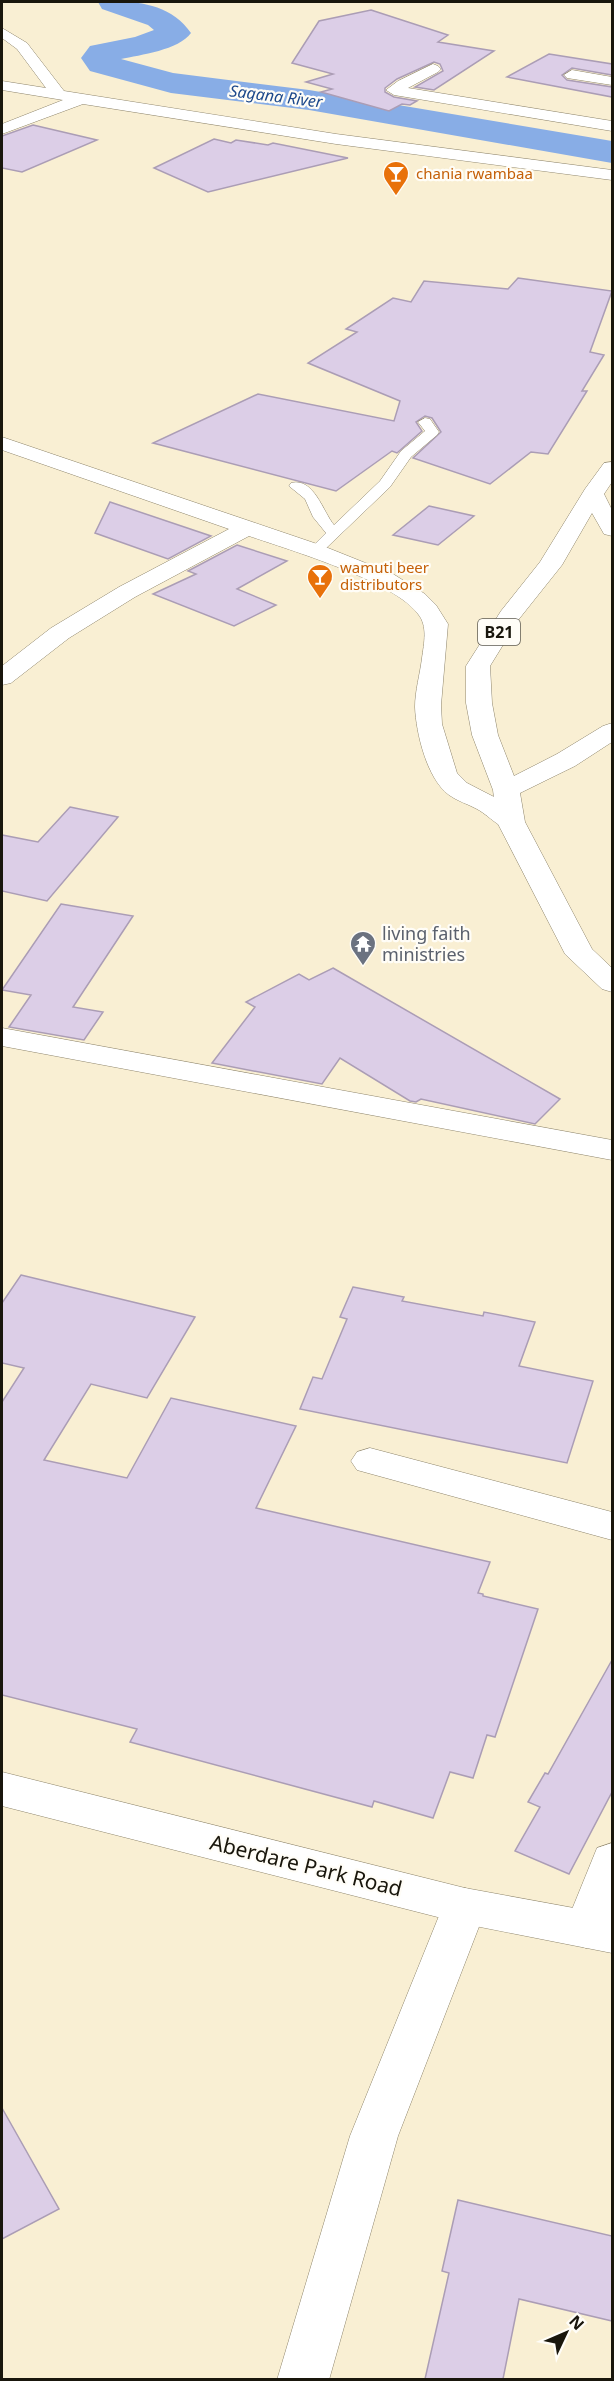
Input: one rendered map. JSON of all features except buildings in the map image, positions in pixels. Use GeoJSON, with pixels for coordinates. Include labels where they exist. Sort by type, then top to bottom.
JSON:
{"type":"FeatureCollection","features":[{"type":"Feature","properties":{"kind":"main road"},"geometry":{"type":"LineString","coordinates":[[2,32],[22,45],[59,95]]}},
{"type":"Feature","properties":{"kind":"main road"},"geometry":{"type":"LineString","coordinates":[[433,69],[425,75],[404,81],[394,90],[612,126]]}},
{"type":"Feature","properties":{"kind":"main road"},"geometry":{"type":"LineString","coordinates":[[572,75],[612,81]]}},
{"type":"Feature","properties":{"kind":"main road"},"geometry":{"type":"LineString","coordinates":[[2,86],[336,139],[612,175]]}},
{"type":"Feature","properties":{"kind":"main road"},"geometry":{"type":"LineString","coordinates":[[2,129],[82,99]]}},
{"type":"Feature","properties":{"kind":"main road"},"geometry":{"type":"LineString","coordinates":[[2,443],[315,551],[385,579],[417,598],[428,610],[436,624],[428,705],[429,724],[445,776],[451,783],[489,805],[511,822]]}},
{"type":"Feature","properties":{"kind":"main road","name":"B21"},"geometry":{"type":"LineString","coordinates":[[612,468],[593,494],[550,565],[509,616],[478,666],[479,703],[485,735],[506,790],[511,822],[580,954],[612,983]]}},
{"type":"Feature","properties":{"kind":"main road"},"geometry":{"type":"LineString","coordinates":[[593,494],[612,529]]}},
{"type":"Feature","properties":{"kind":"main road"},"geometry":{"type":"LineString","coordinates":[[2,678],[60,633],[117,598],[247,528]]}},
{"type":"Feature","properties":{"kind":"main road"},"geometry":{"type":"LineString","coordinates":[[506,790],[566,759],[612,731]]}},
{"type":"Feature","properties":{"kind":"main road"},"geometry":{"type":"LineString","coordinates":[[2,1037],[612,1150]]}},
{"type":"Feature","properties":{"kind":"main road"},"geometry":{"type":"LineString","coordinates":[[370,1461],[612,1526]]}},
{"type":"Feature","properties":{"kind":"main road","name":"Aberdare Park Road"},"geometry":{"type":"LineString","coordinates":[[2,1789],[465,1906],[599,1931]]}},
{"type":"Feature","properties":{"kind":"main road"},"geometry":{"type":"LineString","coordinates":[[599,1931],[612,1862]]}},
{"type":"Feature","properties":{"kind":"main road"},"geometry":{"type":"LineString","coordinates":[[303,2379],[374,2136],[465,1906]]}},
{"type":"Feature","properties":{"kind":"lane"},"geometry":{"type":"LineString","coordinates":[[315,551],[385,484],[406,454],[432,432],[425,423]]}},
{"type":"Feature","properties":{"kind":"lane"},"geometry":{"type":"LineString","coordinates":[[296,486],[311,497],[320,517],[333,532]]}},
{"type":"Feature","properties":{"kind":"waterway","name":"Sagana River"},"geometry":{"type":"LineString","coordinates":[[113,2],[159,18],[175,33],[143,45],[101,53],[97,58],[102,64],[171,83],[309,100],[612,152]]}},
{"type":"Feature","properties":{"kind":"place","name":"chania rwambaa"},"geometry":{"type":"Point","coordinates":[396,197]}},
{"type":"Feature","properties":{"kind":"place","name":"wamuti beer distributors"},"geometry":{"type":"Point","coordinates":[320,600]}},
{"type":"Feature","properties":{"kind":"place","name":"living faith ministries"},"geometry":{"type":"Point","coordinates":[363,967]}}]}
